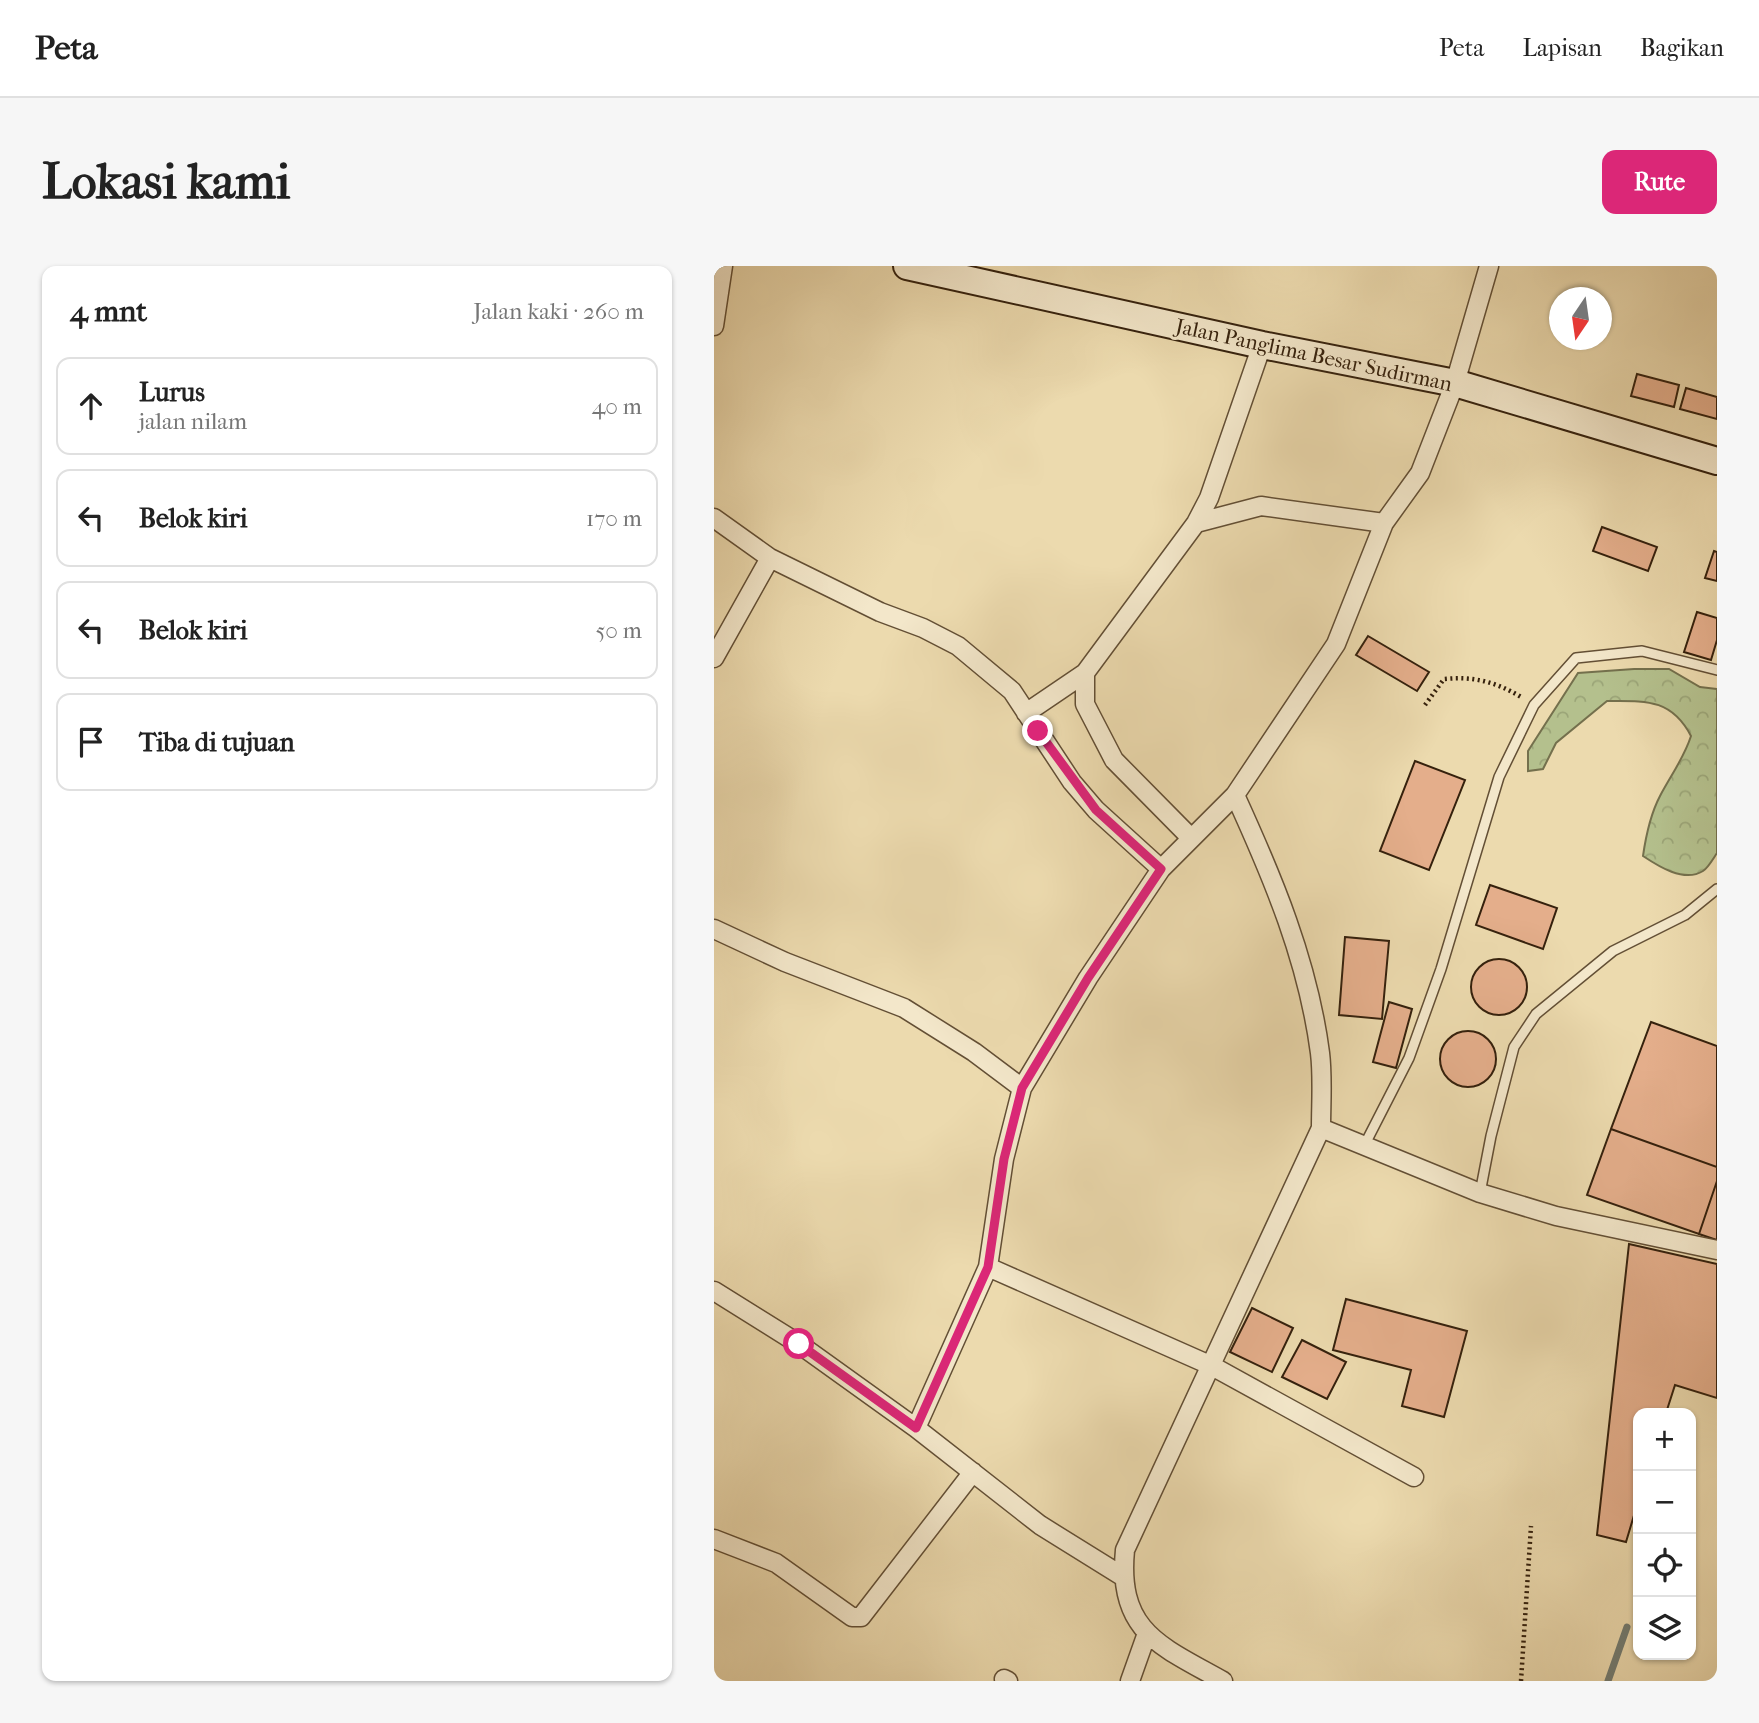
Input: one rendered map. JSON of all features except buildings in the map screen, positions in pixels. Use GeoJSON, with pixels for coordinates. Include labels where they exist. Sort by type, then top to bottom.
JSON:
{"type":"FeatureCollection","features":[{"type":"Feature","properties":{"kind":"main road","name":"Jalan Panglima Besar Sudirman"},"geometry":{"type":"LineString","coordinates":[[907,266],[1262,345],[1455,383],[1717,461]]}},
{"type":"Feature","properties":{"kind":"street"},"geometry":{"type":"LineString","coordinates":[[714,326],[723,266]]}},
{"type":"Feature","properties":{"kind":"street"},"geometry":{"type":"LineString","coordinates":[[916,1428],[988,1267],[1004,1159],[1022,1088],[1088,978],[1161,869],[1235,795],[1336,644],[1384,523],[1420,473],[1455,383],[1489,266]]}},
{"type":"Feature","properties":{"kind":"street"},"geometry":{"type":"LineString","coordinates":[[1026,713],[1085,673],[1196,523],[1209,498],[1262,345]]}},
{"type":"Feature","properties":{"kind":"street"},"geometry":{"type":"LineString","coordinates":[[1196,523],[1261,506],[1384,523]]}},
{"type":"Feature","properties":{"kind":"street"},"geometry":{"type":"LineString","coordinates":[[714,518],[770,558],[880,612],[922,628],[958,646],[1012,691],[1072,782],[1096,810],[1161,869]]}},
{"type":"Feature","properties":{"kind":"street"},"geometry":{"type":"LineString","coordinates":[[714,658],[770,558]]}},
{"type":"Feature","properties":{"kind":"street"},"geometry":{"type":"LineString","coordinates":[[1085,673],[1086,704],[1114,760],[1191,838]]}},
{"type":"Feature","properties":{"kind":"street"},"geometry":{"type":"LineString","coordinates":[[1223,1681],[1146,1636],[1130,1606],[1122,1576],[1125,1550],[1321,1128],[1320,1055],[1305,976],[1278,890],[1235,795]]}},
{"type":"Feature","properties":{"kind":"street"},"geometry":{"type":"LineString","coordinates":[[714,929],[785,962],[904,1008],[974,1052],[1022,1088]]}},
{"type":"Feature","properties":{"kind":"street"},"geometry":{"type":"LineString","coordinates":[[1321,1128],[1480,1193],[1556,1216],[1717,1250]]}},
{"type":"Feature","properties":{"kind":"street"},"geometry":{"type":"LineString","coordinates":[[988,1267],[1212,1366],[1414,1477]]}},
{"type":"Feature","properties":{"kind":"street"},"geometry":{"type":"LineString","coordinates":[[714,1291],[799,1344],[916,1428],[1040,1525],[1122,1576]]}},
{"type":"Feature","properties":{"kind":"street"},"geometry":{"type":"LineString","coordinates":[[714,1539],[776,1563],[852,1617],[862,1617],[973,1472]]}},
{"type":"Feature","properties":{"kind":"street"},"geometry":{"type":"LineString","coordinates":[[1130,1681],[1146,1636]]}},
{"type":"Feature","properties":{"kind":"lane"},"geometry":{"type":"LineString","coordinates":[[1364,1146],[1409,1058],[1441,969],[1499,776],[1534,705],[1576,658],[1642,652],[1717,670]]}},
{"type":"Feature","properties":{"kind":"lane"},"geometry":{"type":"LineString","coordinates":[[1480,1193],[1490,1136],[1514,1047],[1536,1014],[1614,951],[1685,915],[1717,888]]}},
{"type":"Feature","properties":{"kind":"path"},"geometry":{"type":"LineString","coordinates":[[1425,705],[1444,679],[1466,677],[1499,684],[1534,705]]}},
{"type":"Feature","properties":{"kind":"path"},"geometry":{"type":"LineString","coordinates":[[1521,1681],[1531,1526]]}},
{"type":"Feature","properties":{"kind":"green space"},"geometry":{"type":"Polygon","coordinates":[[[1669,669],[1700,687],[1717,689],[1717,853],[1705,870],[1696,874],[1672,872],[1643,856],[1654,810],[1691,736],[1675,714],[1666,708],[1645,702],[1607,701],[1556,743],[1543,769],[1528,771],[1528,751],[1578,673],[1669,669]]]}},
{"type":"Feature","properties":{"kind":"waterway"},"geometry":{"type":"LineString","coordinates":[[1608,1681],[1627,1627]]}},
{"type":"Feature","properties":{"kind":"route"},"geometry":{"type":"LineString","coordinates":[[799,1344],[916,1428],[988,1267],[1004,1159],[1022,1088],[1088,978],[1161,869],[1116,831],[1096,810],[1072,782],[1038,731]]}}]}
